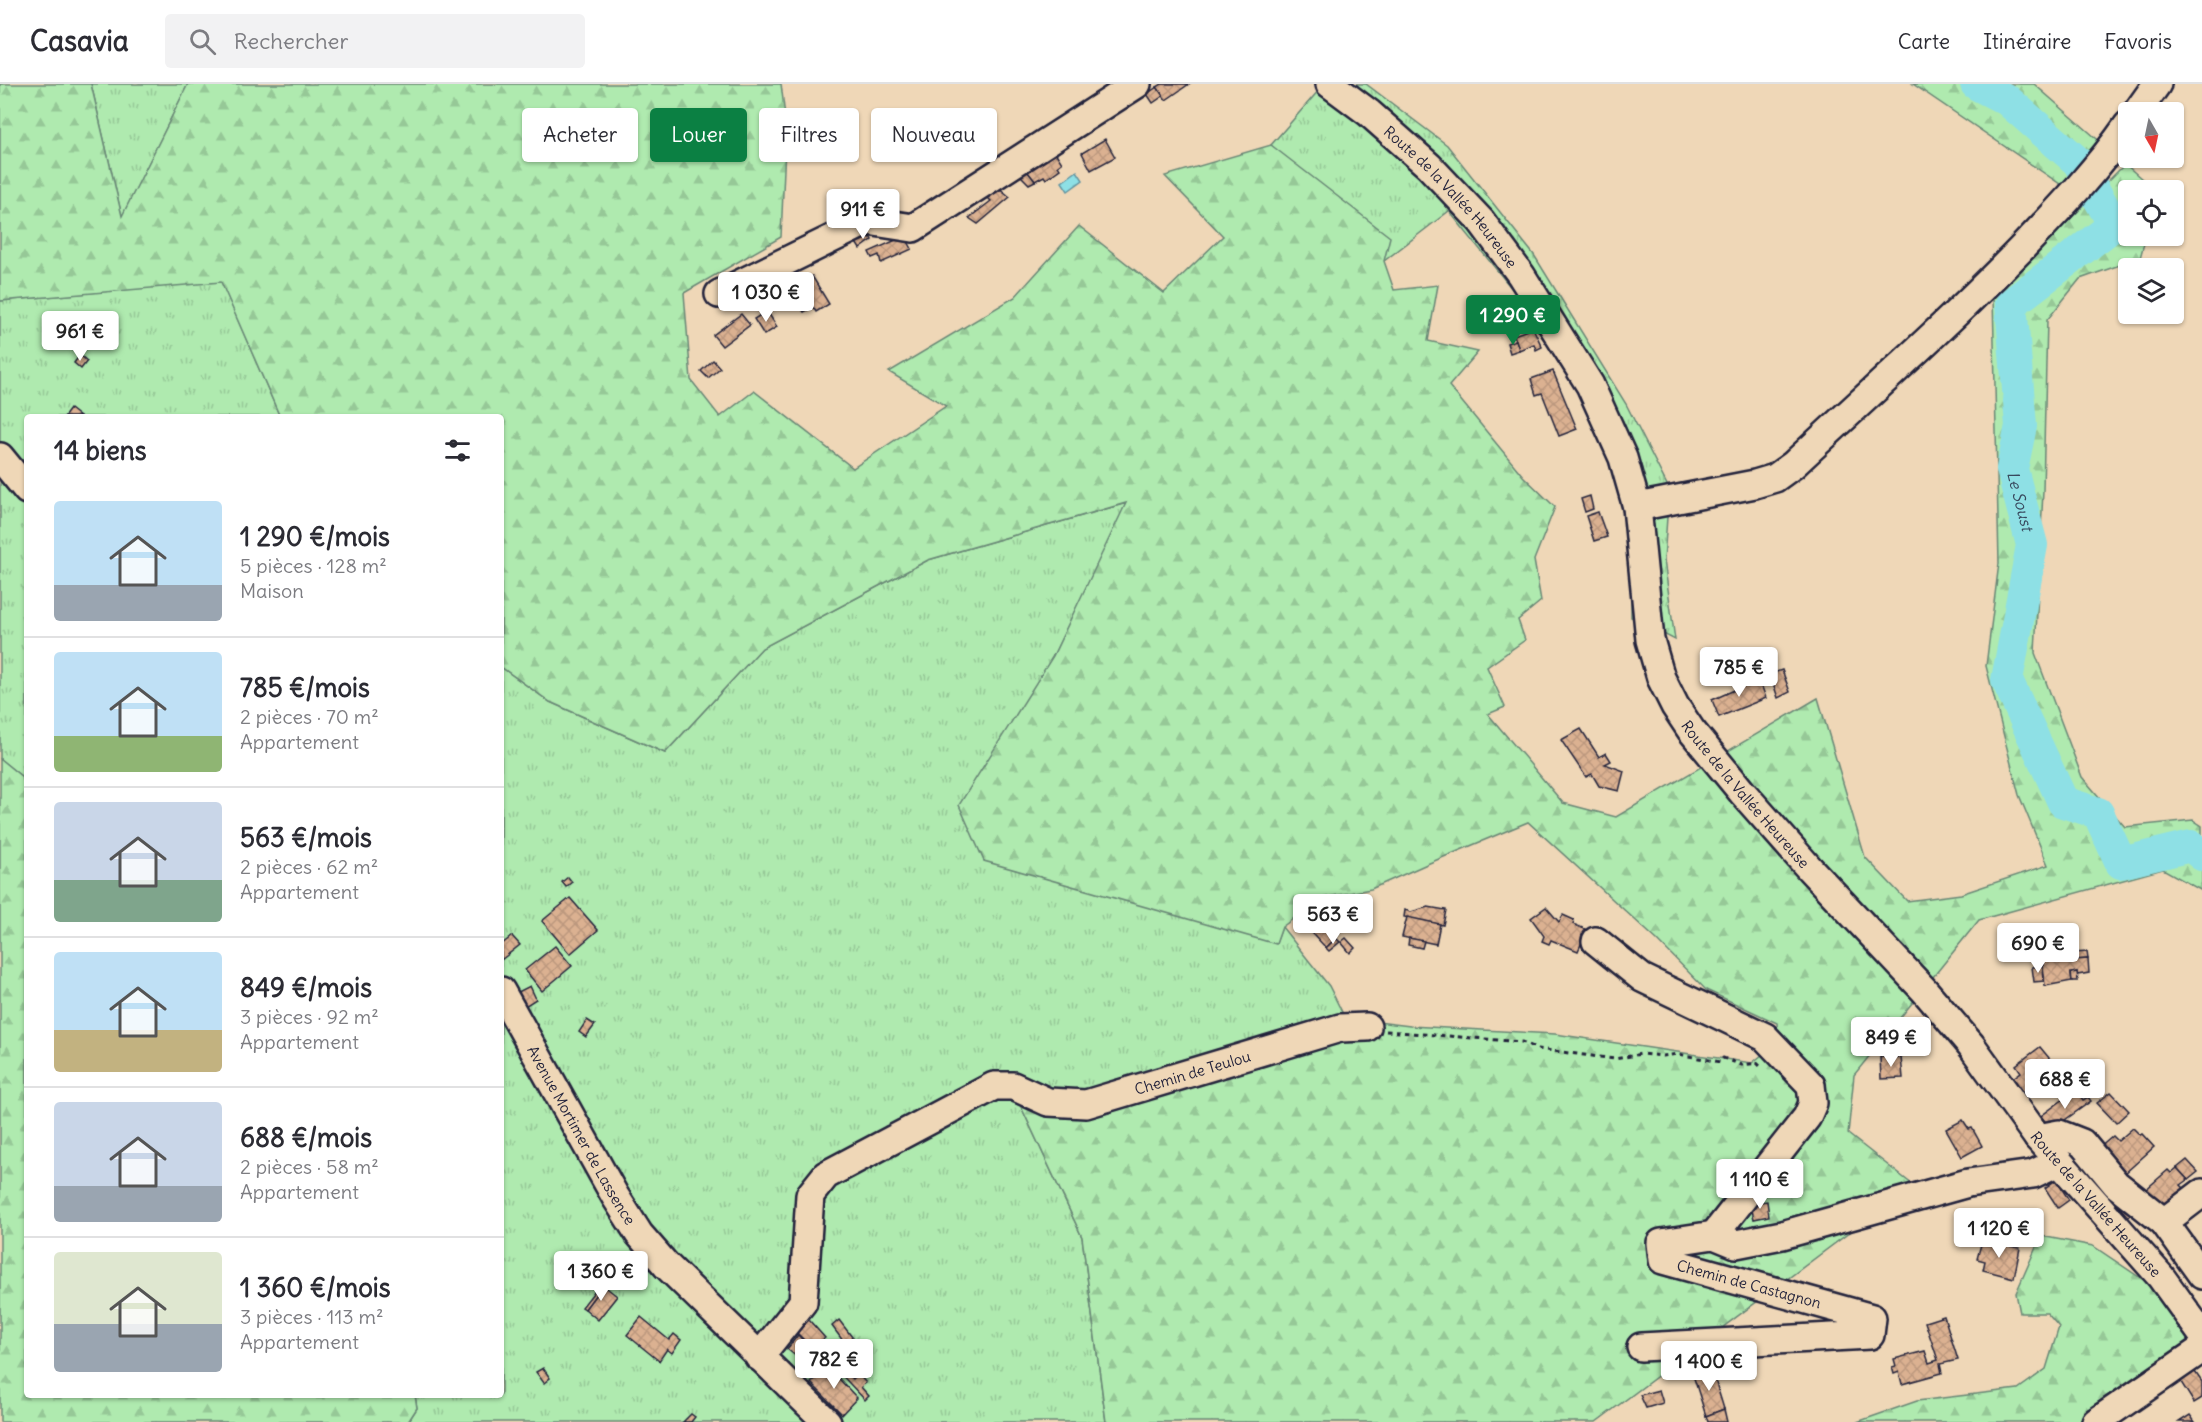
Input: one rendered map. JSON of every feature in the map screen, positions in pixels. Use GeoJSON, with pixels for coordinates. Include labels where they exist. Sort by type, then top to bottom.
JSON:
{"type":"FeatureCollection","features":[{"type":"Feature","properties":{"kind":"street"},"geometry":{"type":"LineString","coordinates":[[719,294],[868,221],[913,228],[1137,84]]}},
{"type":"Feature","properties":{"kind":"street","name":"Route de la Vallée Heureuse"},"geometry":{"type":"LineString","coordinates":[[1330,84],[1369,113],[1430,166],[1481,221],[1508,257],[1590,385],[1623,458],[1637,507],[1650,640],[1661,678],[1675,706],[1691,730],[1810,869],[1925,991],[1971,1045],[2038,1138],[2155,1270],[2202,1334]]}},
{"type":"Feature","properties":{"kind":"street"},"geometry":{"type":"LineString","coordinates":[[2144,102],[2157,84]]}},
{"type":"Feature","properties":{"kind":"street"},"geometry":{"type":"LineString","coordinates":[[1637,507],[1755,484],[1775,478],[1793,465],[1980,291],[2073,195],[2103,161],[2118,139]]}},
{"type":"Feature","properties":{"kind":"street"},"geometry":{"type":"LineString","coordinates":[[0,457],[24,486]]}},
{"type":"Feature","properties":{"kind":"street"},"geometry":{"type":"LineString","coordinates":[[1596,940],[1642,978],[1765,1037],[1811,1085],[1813,1103],[1807,1117],[1714,1235]]}},
{"type":"Feature","properties":{"kind":"street","name":"Avenue Mortimer de Lassence"},"geometry":{"type":"LineString","coordinates":[[504,996],[615,1196],[639,1234],[666,1265],[827,1422]]}},
{"type":"Feature","properties":{"kind":"street","name":"Chemin de Teulou"},"geometry":{"type":"LineString","coordinates":[[759,1356],[803,1302],[810,1195],[826,1175],[994,1086],[1013,1086],[1048,1102],[1086,1104],[1340,1028],[1367,1027]]}},
{"type":"Feature","properties":{"kind":"street"},"geometry":{"type":"LineString","coordinates":[[2038,1138],[2059,1134],[2082,1143],[2116,1184],[2164,1222],[2202,1275]]}},
{"type":"Feature","properties":{"kind":"street","name":"Chemin de Castagnon"},"geometry":{"type":"LineString","coordinates":[[1641,1347],[1870,1335],[1872,1318],[1663,1260],[1661,1243],[1714,1235],[1736,1244],[1782,1235],[1968,1183],[2033,1173],[2058,1162]]}},
{"type":"Feature","properties":{"kind":"street"},"geometry":{"type":"LineString","coordinates":[[2164,1222],[2202,1192]]}},
{"type":"Feature","properties":{"kind":"street"},"geometry":{"type":"LineString","coordinates":[[2096,1422],[2202,1349]]}},
{"type":"Feature","properties":{"kind":"path"},"geometry":{"type":"LineString","coordinates":[[1367,1027],[1461,1038],[1522,1042],[1538,1049],[1615,1059],[1641,1054],[1663,1056],[1677,1054],[1720,1062],[1723,1058],[1742,1065],[1757,1063],[1765,1071]]}},
{"type":"Feature","properties":{"kind":"green space"},"geometry":{"type":"Polygon","coordinates":[[[0,84],[91,84],[122,216],[188,84],[781,84],[784,108],[759,108],[759,162],[784,162],[781,237],[684,293],[691,380],[720,417],[754,391],[853,468],[946,406],[889,372],[1015,297],[1079,226],[1164,293],[1223,236],[1165,176],[1271,145],[1390,237],[1384,261],[1394,290],[1438,285],[1428,341],[1478,352],[1449,386],[1523,476],[1555,507],[1534,560],[1541,601],[1518,620],[1525,640],[1487,667],[1505,707],[1488,714],[1563,803],[1616,817],[1818,698],[1865,857],[1907,901],[1961,894],[2048,865],[2019,795],[1986,666],[1999,563],[1993,297],[2121,168],[2130,168],[2143,180],[2118,180],[2118,246],[2143,246],[2140,258],[2118,258],[2118,266],[2080,279],[2047,320],[2043,491],[2035,653],[2082,777],[2125,827],[2193,820],[2202,826],[2202,891],[2163,869],[1979,920],[1854,1075],[1848,1134],[1913,1185],[1596,1422],[1106,1422],[1082,1237],[1017,1098],[1096,1097],[1345,1018],[1410,1026],[1555,1034],[1752,1063],[1778,1042],[1777,1023],[1706,990],[1657,940],[1528,822],[1371,889],[1322,898],[1282,927],[1276,944],[984,861],[959,805],[1053,656],[1126,503],[928,560],[762,648],[665,753],[550,702],[504,669],[504,414],[279,414],[221,282],[0,301],[0,84]]]}},
{"type":"Feature","properties":{"kind":"green space"},"geometry":{"type":"Polygon","coordinates":[[[91,84],[188,84],[122,217],[91,84]]]}},
{"type":"Feature","properties":{"kind":"green space"},"geometry":{"type":"Polygon","coordinates":[[[1315,84],[1366,84],[1447,145],[1534,255],[1626,404],[1669,489],[1664,560],[1675,640],[1631,617],[1631,521],[1596,416],[1525,305],[1449,211],[1384,261],[1271,145],[1320,89],[1315,84]]]}},
{"type":"Feature","properties":{"kind":"green space"},"geometry":{"type":"Polygon","coordinates":[[[1913,84],[2034,84],[2104,145],[2063,186],[1913,84]]]}},
{"type":"Feature","properties":{"kind":"green space"},"geometry":{"type":"Polygon","coordinates":[[[221,281],[279,414],[24,414],[24,782],[22,777],[0,759],[0,301],[221,281]]]}},
{"type":"Feature","properties":{"kind":"green space"},"geometry":{"type":"Polygon","coordinates":[[[1127,503],[1053,656],[1276,943],[1282,927],[1329,986],[1345,1018],[1096,1097],[1017,1098],[1082,1237],[1106,1422],[408,1422],[417,1408],[415,1398],[504,1398],[504,669],[550,702],[665,753],[762,648],[928,560],[1127,503]]]}},
{"type":"Feature","properties":{"kind":"green space"},"geometry":{"type":"Polygon","coordinates":[[[0,759],[22,777],[24,782],[24,1398],[415,1398],[417,1408],[408,1422],[0,1422],[0,759]]]}},
{"type":"Feature","properties":{"kind":"green space"},"geometry":{"type":"Polygon","coordinates":[[[2041,1236],[2093,1246],[2145,1281],[2191,1345],[2088,1422],[1857,1422],[1917,1401],[2018,1389],[2046,1369],[2059,1327],[2047,1313],[2020,1313],[2016,1293],[2041,1236]]]}},
{"type":"Feature","properties":{"kind":"water"},"geometry":{"type":"Polygon","coordinates":[[[1077,171],[1083,180],[1068,191],[1062,182],[1077,171]]]}},
{"type":"Feature","properties":{"kind":"building"},"geometry":{"type":"Polygon","coordinates":[[[1162,84],[1189,84],[1166,100],[1157,87],[1162,84]]]}},
{"type":"Feature","properties":{"kind":"building"},"geometry":{"type":"Polygon","coordinates":[[[1157,87],[1163,96],[1153,103],[1147,94],[1157,87]]]}},
{"type":"Feature","properties":{"kind":"building"},"geometry":{"type":"Polygon","coordinates":[[[1105,139],[1115,157],[1091,170],[1082,153],[1105,139]]]}},
{"type":"Feature","properties":{"kind":"building"},"geometry":{"type":"Polygon","coordinates":[[[1055,152],[1062,163],[1058,166],[1060,169],[1046,179],[1044,176],[1035,181],[1027,171],[1055,152]]]}},
{"type":"Feature","properties":{"kind":"building"},"geometry":{"type":"Polygon","coordinates":[[[1027,171],[1035,181],[1029,184],[1020,175],[1027,171]]]}},
{"type":"Feature","properties":{"kind":"building"},"geometry":{"type":"Polygon","coordinates":[[[998,187],[1010,197],[978,224],[969,218],[991,201],[986,196],[998,187]]]}},
{"type":"Feature","properties":{"kind":"building"},"geometry":{"type":"Polygon","coordinates":[[[867,231],[872,240],[860,249],[853,238],[867,231]]]}},
{"type":"Feature","properties":{"kind":"building"},"geometry":{"type":"Polygon","coordinates":[[[905,236],[912,249],[881,263],[879,255],[872,258],[869,252],[905,236]]]}},
{"type":"Feature","properties":{"kind":"building"},"geometry":{"type":"Polygon","coordinates":[[[812,276],[829,304],[816,312],[813,307],[804,312],[790,291],[812,276]]]}},
{"type":"Feature","properties":{"kind":"building"},"geometry":{"type":"Polygon","coordinates":[[[790,291],[795,300],[790,303],[783,296],[790,291]]]}},
{"type":"Feature","properties":{"kind":"building"},"geometry":{"type":"Polygon","coordinates":[[[767,311],[777,327],[764,335],[754,319],[767,311]]]}},
{"type":"Feature","properties":{"kind":"building"},"geometry":{"type":"Polygon","coordinates":[[[741,314],[750,325],[722,346],[713,335],[741,314]]]}},
{"type":"Feature","properties":{"kind":"building"},"geometry":{"type":"Polygon","coordinates":[[[1533,328],[1542,347],[1536,350],[1534,344],[1519,350],[1514,335],[1533,328]]]}},
{"type":"Feature","properties":{"kind":"building"},"geometry":{"type":"Polygon","coordinates":[[[1516,340],[1519,350],[1510,353],[1507,343],[1516,340]]]}},
{"type":"Feature","properties":{"kind":"building"},"geometry":{"type":"Polygon","coordinates":[[[80,355],[87,361],[81,369],[74,363],[80,355]]]}},
{"type":"Feature","properties":{"kind":"building"},"geometry":{"type":"Polygon","coordinates":[[[713,360],[720,368],[708,378],[701,371],[713,360]]]}},
{"type":"Feature","properties":{"kind":"building"},"geometry":{"type":"Polygon","coordinates":[[[1553,371],[1577,429],[1559,436],[1542,393],[1536,395],[1531,379],[1553,371]]]}},
{"type":"Feature","properties":{"kind":"building"},"geometry":{"type":"Polygon","coordinates":[[[70,409],[76,414],[66,414],[70,409]]]}},
{"type":"Feature","properties":{"kind":"building"},"geometry":{"type":"Polygon","coordinates":[[[1590,496],[1593,509],[1585,512],[1581,499],[1590,496]]]}},
{"type":"Feature","properties":{"kind":"building"},"geometry":{"type":"Polygon","coordinates":[[[1598,512],[1607,537],[1594,541],[1586,516],[1598,512]]]}},
{"type":"Feature","properties":{"kind":"building"},"geometry":{"type":"Polygon","coordinates":[[[1742,655],[1747,667],[1725,676],[1721,664],[1742,655]]]}},
{"type":"Feature","properties":{"kind":"building"},"geometry":{"type":"Polygon","coordinates":[[[1782,670],[1790,692],[1778,698],[1770,674],[1782,670]]]}},
{"type":"Feature","properties":{"kind":"building"},"geometry":{"type":"Polygon","coordinates":[[[1759,679],[1766,698],[1719,717],[1712,700],[1759,679]]]}},
{"type":"Feature","properties":{"kind":"building"},"geometry":{"type":"Polygon","coordinates":[[[1581,729],[1599,757],[1606,753],[1611,761],[1605,764],[1624,771],[1619,791],[1599,786],[1592,774],[1586,777],[1561,740],[1581,729]]]}},
{"type":"Feature","properties":{"kind":"building"},"geometry":{"type":"Polygon","coordinates":[[[568,877],[572,882],[566,887],[562,882],[568,877]]]}},
{"type":"Feature","properties":{"kind":"building"},"geometry":{"type":"Polygon","coordinates":[[[570,898],[598,930],[570,954],[542,921],[570,898]]]}},
{"type":"Feature","properties":{"kind":"building"},"geometry":{"type":"Polygon","coordinates":[[[1428,907],[1446,910],[1443,925],[1404,917],[1405,910],[1411,912],[1428,907]]]}},
{"type":"Feature","properties":{"kind":"building"},"geometry":{"type":"Polygon","coordinates":[[[1546,907],[1559,922],[1563,915],[1574,920],[1573,924],[1587,930],[1578,951],[1551,940],[1549,944],[1542,941],[1544,936],[1531,918],[1546,907]]]}},
{"type":"Feature","properties":{"kind":"building"},"geometry":{"type":"Polygon","coordinates":[[[1315,914],[1336,938],[1326,948],[1304,924],[1315,914]]]}},
{"type":"Feature","properties":{"kind":"building"},"geometry":{"type":"Polygon","coordinates":[[[1407,917],[1440,924],[1436,944],[1402,937],[1407,917]]]}},
{"type":"Feature","properties":{"kind":"building"},"geometry":{"type":"Polygon","coordinates":[[[512,936],[520,945],[504,958],[504,943],[512,936]]]}},
{"type":"Feature","properties":{"kind":"building"},"geometry":{"type":"Polygon","coordinates":[[[1336,938],[1340,942],[1329,951],[1326,948],[1336,938]]]}},
{"type":"Feature","properties":{"kind":"building"},"geometry":{"type":"Polygon","coordinates":[[[1346,938],[1355,948],[1350,953],[1341,942],[1346,938]]]}},
{"type":"Feature","properties":{"kind":"building"},"geometry":{"type":"Polygon","coordinates":[[[1409,938],[1424,941],[1422,948],[1408,945],[1409,938]]]}},
{"type":"Feature","properties":{"kind":"building"},"geometry":{"type":"Polygon","coordinates":[[[555,946],[572,966],[542,991],[525,970],[555,946]]]}},
{"type":"Feature","properties":{"kind":"building"},"geometry":{"type":"Polygon","coordinates":[[[2087,952],[2088,959],[2075,960],[2074,953],[2087,952]]]}},
{"type":"Feature","properties":{"kind":"building"},"geometry":{"type":"Polygon","coordinates":[[[2074,953],[2075,960],[2088,959],[2089,973],[2077,975],[2077,972],[2071,973],[2072,981],[2045,986],[2042,957],[2074,953]]]}},
{"type":"Feature","properties":{"kind":"building"},"geometry":{"type":"Polygon","coordinates":[[[2043,966],[2044,981],[2034,982],[2032,967],[2043,966]]]}},
{"type":"Feature","properties":{"kind":"building"},"geometry":{"type":"Polygon","coordinates":[[[2077,972],[2078,981],[2072,981],[2071,973],[2077,972]]]}},
{"type":"Feature","properties":{"kind":"building"},"geometry":{"type":"Polygon","coordinates":[[[530,986],[536,999],[525,1006],[518,992],[530,986]]]}},
{"type":"Feature","properties":{"kind":"building"},"geometry":{"type":"Polygon","coordinates":[[[587,1020],[595,1025],[586,1037],[579,1032],[587,1020]]]}},
{"type":"Feature","properties":{"kind":"building"},"geometry":{"type":"Polygon","coordinates":[[[2040,1047],[2059,1070],[2025,1095],[2013,1078],[2021,1072],[2016,1065],[2040,1047]]]}},
{"type":"Feature","properties":{"kind":"building"},"geometry":{"type":"Polygon","coordinates":[[[1880,1057],[1901,1057],[1903,1078],[1881,1079],[1880,1057]]]}},
{"type":"Feature","properties":{"kind":"building"},"geometry":{"type":"Polygon","coordinates":[[[2076,1090],[2083,1100],[2088,1097],[2091,1101],[2051,1130],[2041,1116],[2076,1090]]]}},
{"type":"Feature","properties":{"kind":"building"},"geometry":{"type":"Polygon","coordinates":[[[2111,1092],[2129,1111],[2116,1123],[2097,1103],[2111,1092]]]}},
{"type":"Feature","properties":{"kind":"building"},"geometry":{"type":"Polygon","coordinates":[[[1963,1120],[1969,1129],[1972,1128],[1982,1146],[1962,1157],[1946,1129],[1963,1120]]]}},
{"type":"Feature","properties":{"kind":"building"},"geometry":{"type":"Polygon","coordinates":[[[2133,1128],[2154,1147],[2123,1175],[2098,1149],[2113,1136],[2118,1141],[2133,1128]]]}},
{"type":"Feature","properties":{"kind":"building"},"geometry":{"type":"Polygon","coordinates":[[[2187,1160],[2198,1172],[2188,1180],[2177,1168],[2187,1160]]]}},
{"type":"Feature","properties":{"kind":"building"},"geometry":{"type":"Polygon","coordinates":[[[2177,1168],[2188,1180],[2181,1185],[2186,1190],[2158,1208],[2144,1191],[2168,1170],[2171,1173],[2177,1168]]]}},
{"type":"Feature","properties":{"kind":"building"},"geometry":{"type":"Polygon","coordinates":[[[2056,1180],[2069,1200],[2058,1208],[2045,1188],[2056,1180]]]}},
{"type":"Feature","properties":{"kind":"building"},"geometry":{"type":"Polygon","coordinates":[[[2127,1198],[2137,1210],[2126,1218],[2117,1206],[2127,1198]]]}},
{"type":"Feature","properties":{"kind":"building"},"geometry":{"type":"Polygon","coordinates":[[[1767,1201],[1769,1216],[1754,1219],[1751,1206],[1753,1203],[1767,1201]]]}},
{"type":"Feature","properties":{"kind":"building"},"geometry":{"type":"Polygon","coordinates":[[[1989,1242],[2020,1248],[2014,1278],[1983,1270],[1985,1261],[1977,1259],[1981,1244],[1988,1245],[1989,1242]]]}},
{"type":"Feature","properties":{"kind":"building"},"geometry":{"type":"Polygon","coordinates":[[[601,1283],[603,1285],[585,1309],[582,1307],[601,1283]]]}},
{"type":"Feature","properties":{"kind":"building"},"geometry":{"type":"Polygon","coordinates":[[[603,1285],[617,1296],[598,1320],[585,1309],[603,1285]]]}},
{"type":"Feature","properties":{"kind":"building"},"geometry":{"type":"Polygon","coordinates":[[[1944,1316],[1958,1360],[1940,1364],[1942,1373],[1902,1384],[1899,1372],[1894,1374],[1892,1367],[1896,1366],[1894,1359],[1925,1351],[1929,1363],[1938,1360],[1925,1322],[1944,1316]]]}},
{"type":"Feature","properties":{"kind":"building"},"geometry":{"type":"Polygon","coordinates":[[[641,1317],[669,1340],[674,1334],[681,1340],[672,1353],[667,1349],[659,1361],[627,1335],[641,1317]]]}},
{"type":"Feature","properties":{"kind":"building"},"geometry":{"type":"Polygon","coordinates":[[[809,1320],[825,1338],[812,1348],[796,1332],[809,1320]]]}},
{"type":"Feature","properties":{"kind":"building"},"geometry":{"type":"Polygon","coordinates":[[[839,1320],[862,1350],[855,1357],[832,1326],[839,1320]]]}},
{"type":"Feature","properties":{"kind":"building"},"geometry":{"type":"Polygon","coordinates":[[[798,1335],[812,1350],[803,1362],[787,1349],[798,1335]]]}},
{"type":"Feature","properties":{"kind":"building"},"geometry":{"type":"Polygon","coordinates":[[[847,1348],[855,1357],[844,1365],[837,1356],[847,1348]]]}},
{"type":"Feature","properties":{"kind":"building"},"geometry":{"type":"Polygon","coordinates":[[[834,1359],[853,1379],[858,1374],[866,1383],[861,1387],[869,1396],[865,1400],[835,1368],[833,1370],[827,1365],[834,1359]]]}},
{"type":"Feature","properties":{"kind":"building"},"geometry":{"type":"Polygon","coordinates":[[[828,1367],[857,1398],[842,1414],[811,1383],[828,1367]]]}},
{"type":"Feature","properties":{"kind":"building"},"geometry":{"type":"Polygon","coordinates":[[[543,1368],[550,1378],[544,1383],[536,1372],[543,1368]]]}},
{"type":"Feature","properties":{"kind":"building"},"geometry":{"type":"Polygon","coordinates":[[[2193,1369],[2202,1382],[2202,1398],[2194,1403],[2179,1379],[2193,1369]]]}},
{"type":"Feature","properties":{"kind":"building"},"geometry":{"type":"Polygon","coordinates":[[[1712,1370],[1724,1409],[1706,1416],[1693,1375],[1712,1370]]]}},
{"type":"Feature","properties":{"kind":"building"},"geometry":{"type":"Polygon","coordinates":[[[1659,1390],[1663,1403],[1646,1408],[1640,1395],[1659,1390]]]}},
{"type":"Feature","properties":{"kind":"building"},"geometry":{"type":"Polygon","coordinates":[[[1724,1409],[1727,1422],[1708,1422],[1706,1416],[1724,1409]]]}},
{"type":"Feature","properties":{"kind":"building"},"geometry":{"type":"Polygon","coordinates":[[[691,1414],[695,1417],[691,1422],[683,1422],[691,1414]]]}},
{"type":"Feature","properties":{"kind":"building"},"geometry":{"type":"Polygon","coordinates":[[[2190,1415],[2195,1422],[2179,1422],[2190,1415]]]}},
{"type":"Feature","properties":{"kind":"waterway","name":"Le Soust"},"geometry":{"type":"LineString","coordinates":[[1976,84],[2007,100],[2078,162],[2114,225],[2011,304],[2021,426],[2012,469],[2032,545],[2007,680],[2063,802],[2098,813],[2121,863],[2191,846],[2202,855]]}}]}
